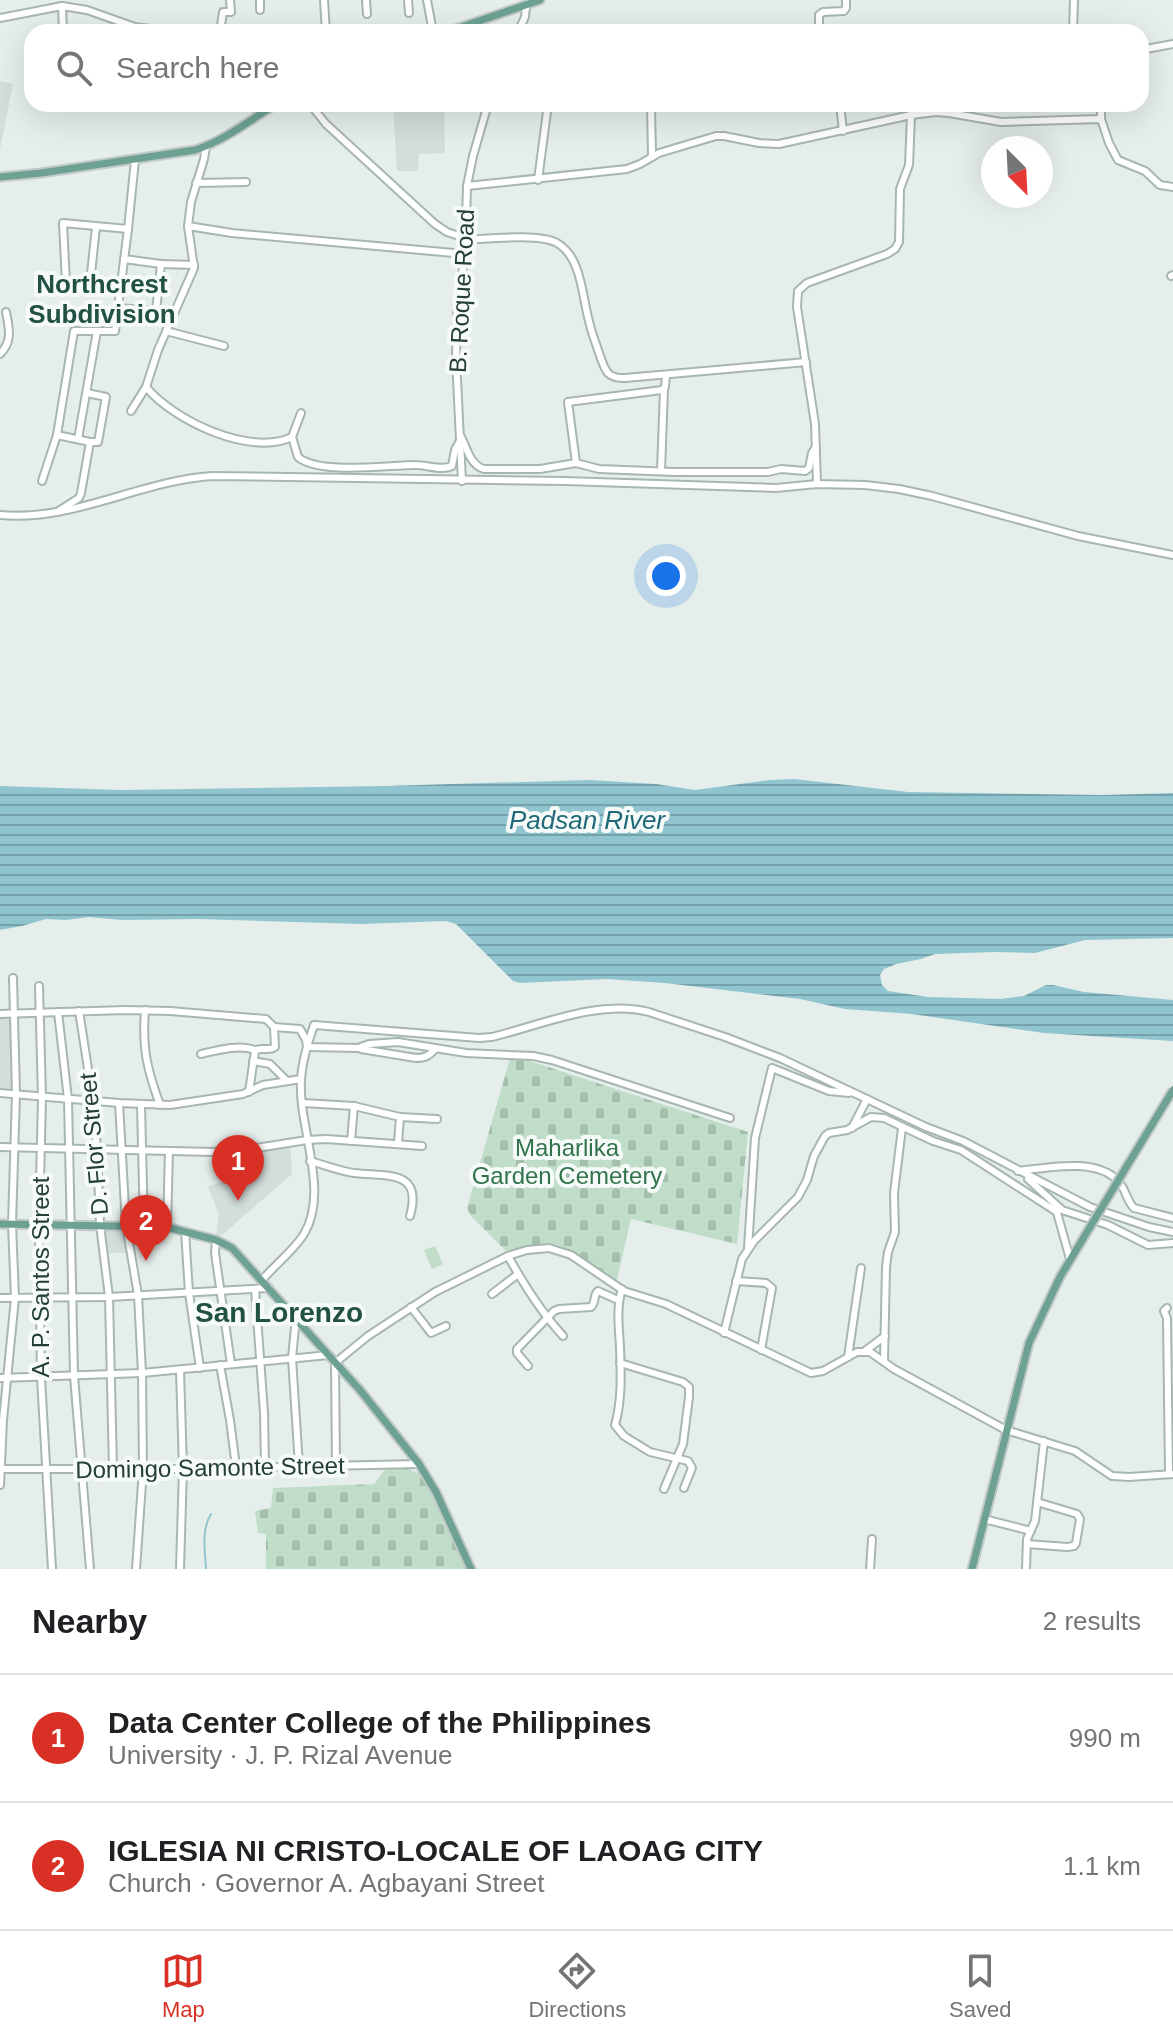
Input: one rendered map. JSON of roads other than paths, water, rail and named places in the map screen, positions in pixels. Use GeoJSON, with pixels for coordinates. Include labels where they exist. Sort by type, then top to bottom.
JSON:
{"type":"FeatureCollection","features":[{"type":"Feature","properties":{"kind":"main road"},"geometry":{"type":"LineString","coordinates":[[471,24],[540,0]]}},
{"type":"Feature","properties":{"kind":"main road"},"geometry":{"type":"LineString","coordinates":[[0,177],[135,160],[206,147],[263,112]]}},
{"type":"Feature","properties":{"kind":"main road"},"geometry":{"type":"LineString","coordinates":[[972,1569],[1029,1343],[1070,1259],[1173,1090]]}},
{"type":"Feature","properties":{"kind":"main road"},"geometry":{"type":"LineString","coordinates":[[0,1224],[167,1227],[216,1240],[232,1248],[360,1390],[419,1464],[436,1492],[471,1569]]}},
{"type":"Feature","properties":{"kind":"street"},"geometry":{"type":"LineString","coordinates":[[221,24],[223,12],[231,12],[230,0]]}},
{"type":"Feature","properties":{"kind":"street"},"geometry":{"type":"LineString","coordinates":[[260,0],[260,10]]}},
{"type":"Feature","properties":{"kind":"street"},"geometry":{"type":"LineString","coordinates":[[324,0],[326,24]]}},
{"type":"Feature","properties":{"kind":"street"},"geometry":{"type":"LineString","coordinates":[[366,0],[367,14]]}},
{"type":"Feature","properties":{"kind":"street"},"geometry":{"type":"LineString","coordinates":[[408,0],[409,13]]}},
{"type":"Feature","properties":{"kind":"street"},"geometry":{"type":"LineString","coordinates":[[427,0],[432,24]]}},
{"type":"Feature","properties":{"kind":"street"},"geometry":{"type":"LineString","coordinates":[[819,24],[819,15],[823,12],[844,11],[846,0]]}},
{"type":"Feature","properties":{"kind":"street"},"geometry":{"type":"LineString","coordinates":[[1073,24],[1074,0]]}},
{"type":"Feature","properties":{"kind":"street"},"geometry":{"type":"LineString","coordinates":[[0,18],[62,6],[87,10],[127,24]]}},
{"type":"Feature","properties":{"kind":"street"},"geometry":{"type":"LineString","coordinates":[[62,6],[63,24]]}},
{"type":"Feature","properties":{"kind":"street"},"geometry":{"type":"LineString","coordinates":[[522,24],[526,6]]}},
{"type":"Feature","properties":{"kind":"street"},"geometry":{"type":"LineString","coordinates":[[1149,48],[1173,44]]}},
{"type":"Feature","properties":{"kind":"street"},"geometry":{"type":"LineString","coordinates":[[316,112],[447,232],[465,239],[541,239],[556,243],[568,253],[576,267],[590,325],[606,371],[614,377],[806,362]]}},
{"type":"Feature","properties":{"kind":"street","name":"B. Roque Road"},"geometry":{"type":"LineString","coordinates":[[462,481],[457,311],[465,254],[467,186],[486,112]]}},
{"type":"Feature","properties":{"kind":"street"},"geometry":{"type":"LineString","coordinates":[[538,180],[547,112]]}},
{"type":"Feature","properties":{"kind":"street"},"geometry":{"type":"LineString","coordinates":[[651,112],[652,157]]}},
{"type":"Feature","properties":{"kind":"street"},"geometry":{"type":"LineString","coordinates":[[841,112],[843,131]]}},
{"type":"Feature","properties":{"kind":"street"},"geometry":{"type":"LineString","coordinates":[[1101,112],[1109,143],[1118,160],[1145,171],[1160,185],[1173,187]]}},
{"type":"Feature","properties":{"kind":"street"},"geometry":{"type":"LineString","coordinates":[[467,186],[627,169],[652,157],[716,136],[779,144],[911,115],[949,113],[1001,122],[1101,119]]}},
{"type":"Feature","properties":{"kind":"street"},"geometry":{"type":"LineString","coordinates":[[817,484],[815,424],[797,307],[798,291],[815,279],[892,251],[898,244],[900,189],[909,165],[911,115]]}},
{"type":"Feature","properties":{"kind":"street"},"geometry":{"type":"LineString","coordinates":[[131,411],[146,387],[166,331],[192,273],[194,265],[188,226],[191,202],[206,147]]}},
{"type":"Feature","properties":{"kind":"street"},"geometry":{"type":"LineString","coordinates":[[42,481],[57,435],[74,331],[115,331],[135,160]]}},
{"type":"Feature","properties":{"kind":"street"},"geometry":{"type":"LineString","coordinates":[[196,183],[246,182]]}},
{"type":"Feature","properties":{"kind":"street"},"geometry":{"type":"LineString","coordinates":[[121,284],[66,283],[63,223],[128,229]]}},
{"type":"Feature","properties":{"kind":"street"},"geometry":{"type":"LineString","coordinates":[[188,226],[232,233],[465,254]]}},
{"type":"Feature","properties":{"kind":"street"},"geometry":{"type":"LineString","coordinates":[[90,283],[96,227]]}},
{"type":"Feature","properties":{"kind":"street"},"geometry":{"type":"LineString","coordinates":[[124,259],[194,265]]}},
{"type":"Feature","properties":{"kind":"street"},"geometry":{"type":"LineString","coordinates":[[118,308],[156,311],[161,264]]}},
{"type":"Feature","properties":{"kind":"street"},"geometry":{"type":"LineString","coordinates":[[0,354],[9,340],[6,312]]}},
{"type":"Feature","properties":{"kind":"street"},"geometry":{"type":"LineString","coordinates":[[78,439],[97,331]]}},
{"type":"Feature","properties":{"kind":"street"},"geometry":{"type":"LineString","coordinates":[[166,331],[224,346]]}},
{"type":"Feature","properties":{"kind":"street"},"geometry":{"type":"LineString","coordinates":[[661,471],[666,375]]}},
{"type":"Feature","properties":{"kind":"street"},"geometry":{"type":"LineString","coordinates":[[146,387],[167,408],[212,431],[268,444],[292,437]]}},
{"type":"Feature","properties":{"kind":"street"},"geometry":{"type":"LineString","coordinates":[[576,463],[567,403],[570,400],[664,389]]}},
{"type":"Feature","properties":{"kind":"street"},"geometry":{"type":"LineString","coordinates":[[57,435],[98,442],[106,397],[87,393]]}},
{"type":"Feature","properties":{"kind":"street"},"geometry":{"type":"LineString","coordinates":[[301,413],[292,437],[298,457],[312,465],[419,465],[448,469],[452,466],[461,438]]}},
{"type":"Feature","properties":{"kind":"street"},"geometry":{"type":"LineString","coordinates":[[461,438],[473,463],[479,468],[540,469],[576,463],[599,469],[805,471],[816,447]]}},
{"type":"Feature","properties":{"kind":"street"},"geometry":{"type":"LineString","coordinates":[[53,515],[81,493],[90,442]]}},
{"type":"Feature","properties":{"kind":"street"},"geometry":{"type":"LineString","coordinates":[[0,515],[53,515],[145,487],[185,478],[212,476],[565,481],[776,488],[817,484],[865,485],[899,489],[1067,533],[1173,555]]}},
{"type":"Feature","properties":{"kind":"street"},"geometry":{"type":"LineString","coordinates":[[0,1485],[3,1378],[15,1298],[12,1224],[16,1094],[13,978]]}},
{"type":"Feature","properties":{"kind":"street","name":"A. P. Santos Street"},"geometry":{"type":"LineString","coordinates":[[39,986],[42,1097],[39,1225],[41,1378],[52,1569]]}},
{"type":"Feature","properties":{"kind":"street"},"geometry":{"type":"LineString","coordinates":[[262,1280],[303,1235],[312,1215],[314,1189],[301,1079],[314,1025],[479,1038],[612,1008],[636,1009],[780,1058],[926,1127],[963,1141],[1090,1207],[1173,1232]]}},
{"type":"Feature","properties":{"kind":"street"},"geometry":{"type":"LineString","coordinates":[[0,1014],[145,1010],[224,1014],[266,1019],[274,1027],[300,1029],[307,1047]]}},
{"type":"Feature","properties":{"kind":"street"},"geometry":{"type":"LineString","coordinates":[[145,1010],[145,1057],[160,1105]]}},
{"type":"Feature","properties":{"kind":"street","name":"D. Flor Street"},"geometry":{"type":"LineString","coordinates":[[79,1011],[93,1101],[100,1225],[109,1297],[113,1469]]}},
{"type":"Feature","properties":{"kind":"street"},"geometry":{"type":"LineString","coordinates":[[58,1012],[68,1099],[74,1376],[90,1569]]}},
{"type":"Feature","properties":{"kind":"street"},"geometry":{"type":"LineString","coordinates":[[201,1054],[247,1047],[270,1050],[274,1047],[274,1027]]}},
{"type":"Feature","properties":{"kind":"street"},"geometry":{"type":"LineString","coordinates":[[358,1048],[398,1042],[466,1053],[533,1056],[730,1118]]}},
{"type":"Feature","properties":{"kind":"street"},"geometry":{"type":"LineString","coordinates":[[307,1047],[358,1048],[416,1058],[425,1058],[435,1049]]}},
{"type":"Feature","properties":{"kind":"street"},"geometry":{"type":"LineString","coordinates":[[249,1092],[255,1050]]}},
{"type":"Feature","properties":{"kind":"street"},"geometry":{"type":"LineString","coordinates":[[253,1061],[270,1064],[287,1081]]}},
{"type":"Feature","properties":{"kind":"street"},"geometry":{"type":"LineString","coordinates":[[748,1250],[755,1138],[772,1068],[829,1091],[840,1094],[853,1092]]}},
{"type":"Feature","properties":{"kind":"street"},"geometry":{"type":"LineString","coordinates":[[0,1093],[160,1105],[249,1092],[263,1085],[301,1079]]}},
{"type":"Feature","properties":{"kind":"street"},"geometry":{"type":"LineString","coordinates":[[852,1128],[867,1099]]}},
{"type":"Feature","properties":{"kind":"street"},"geometry":{"type":"LineString","coordinates":[[119,1103],[126,1225],[138,1295],[142,1373],[143,1469],[136,1569]]}},
{"type":"Feature","properties":{"kind":"street"},"geometry":{"type":"LineString","coordinates":[[303,1103],[354,1106],[400,1117],[437,1119]]}},
{"type":"Feature","properties":{"kind":"street"},"geometry":{"type":"LineString","coordinates":[[141,1105],[144,1226]]}},
{"type":"Feature","properties":{"kind":"street"},"geometry":{"type":"LineString","coordinates":[[351,1141],[354,1106]]}},
{"type":"Feature","properties":{"kind":"street"},"geometry":{"type":"LineString","coordinates":[[724,1333],[742,1259],[760,1234],[798,1197],[825,1136],[852,1128],[871,1117],[878,1116],[961,1150],[1056,1208],[1108,1225],[1148,1245],[1173,1243]]}},
{"type":"Feature","properties":{"kind":"street"},"geometry":{"type":"LineString","coordinates":[[398,1143],[400,1117]]}},
{"type":"Feature","properties":{"kind":"street"},"geometry":{"type":"LineString","coordinates":[[884,1361],[886,1267],[895,1232],[894,1193],[902,1128]]}},
{"type":"Feature","properties":{"kind":"street"},"geometry":{"type":"LineString","coordinates":[[0,1147],[230,1151],[307,1140],[422,1146]]}},
{"type":"Feature","properties":{"kind":"street"},"geometry":{"type":"LineString","coordinates":[[167,1227],[169,1151]]}},
{"type":"Feature","properties":{"kind":"street"},"geometry":{"type":"LineString","coordinates":[[310,1161],[340,1170],[402,1178],[411,1187],[414,1202],[410,1216]]}},
{"type":"Feature","properties":{"kind":"street"},"geometry":{"type":"LineString","coordinates":[[1018,1171],[1063,1166],[1100,1169],[1115,1177],[1134,1208],[1173,1218]]}},
{"type":"Feature","properties":{"kind":"street"},"geometry":{"type":"LineString","coordinates":[[1018,1171],[1056,1208],[1070,1259]]}},
{"type":"Feature","properties":{"kind":"street"},"geometry":{"type":"LineString","coordinates":[[185,1231],[189,1293],[200,1368]]}},
{"type":"Feature","properties":{"kind":"street"},"geometry":{"type":"LineString","coordinates":[[216,1240],[215,1253],[231,1364]]}},
{"type":"Feature","properties":{"kind":"street"},"geometry":{"type":"LineString","coordinates":[[336,1467],[335,1363],[368,1336],[435,1292],[508,1256],[537,1249],[563,1251],[622,1289],[666,1304],[814,1373],[857,1352],[870,1352],[954,1403],[1006,1430],[1075,1451],[1112,1476],[1171,1474],[1167,1318],[1164,1311],[1167,1308]]}},
{"type":"Feature","properties":{"kind":"street"},"geometry":{"type":"LineString","coordinates":[[508,1256],[547,1319],[563,1336]]}},
{"type":"Feature","properties":{"kind":"street"},"geometry":{"type":"LineString","coordinates":[[848,1357],[861,1268]]}},
{"type":"Feature","properties":{"kind":"street"},"geometry":{"type":"LineString","coordinates":[[492,1294],[518,1274]]}},
{"type":"Feature","properties":{"kind":"street"},"geometry":{"type":"LineString","coordinates":[[736,1281],[766,1283],[772,1288],[761,1350]]}},
{"type":"Feature","properties":{"kind":"street"},"geometry":{"type":"LineString","coordinates":[[0,1298],[109,1297],[269,1288]]}},
{"type":"Feature","properties":{"kind":"street"},"geometry":{"type":"LineString","coordinates":[[255,1289],[265,1467]]}},
{"type":"Feature","properties":{"kind":"street"},"geometry":{"type":"LineString","coordinates":[[622,1289],[618,1300],[619,1412],[615,1425],[633,1443],[650,1452],[688,1461],[692,1468],[684,1488]]}},
{"type":"Feature","properties":{"kind":"street"},"geometry":{"type":"LineString","coordinates":[[528,1366],[517,1349],[554,1311],[591,1307],[598,1291],[618,1300]]}},
{"type":"Feature","properties":{"kind":"street"},"geometry":{"type":"LineString","coordinates":[[411,1307],[431,1333],[446,1326]]}},
{"type":"Feature","properties":{"kind":"street"},"geometry":{"type":"LineString","coordinates":[[296,1317],[292,1358],[299,1466]]}},
{"type":"Feature","properties":{"kind":"street"},"geometry":{"type":"LineString","coordinates":[[865,1351],[885,1336]]}},
{"type":"Feature","properties":{"kind":"street"},"geometry":{"type":"LineString","coordinates":[[3,1378],[142,1373],[329,1355]]}},
{"type":"Feature","properties":{"kind":"street"},"geometry":{"type":"LineString","coordinates":[[620,1363],[683,1382],[689,1387],[683,1444],[664,1489]]}},
{"type":"Feature","properties":{"kind":"street"},"geometry":{"type":"LineString","coordinates":[[220,1365],[236,1467]]}},
{"type":"Feature","properties":{"kind":"street"},"geometry":{"type":"LineString","coordinates":[[180,1370],[183,1469],[180,1569]]}},
{"type":"Feature","properties":{"kind":"street"},"geometry":{"type":"LineString","coordinates":[[1026,1569],[1027,1544],[1035,1521],[1044,1441]]}},
{"type":"Feature","properties":{"kind":"street","name":"Domingo Samonte Street"},"geometry":{"type":"LineString","coordinates":[[0,1469],[419,1464]]}},
{"type":"Feature","properties":{"kind":"street"},"geometry":{"type":"LineString","coordinates":[[1027,1544],[1067,1547],[1076,1543],[1080,1519],[1077,1514],[1037,1502]]}},
{"type":"Feature","properties":{"kind":"street"},"geometry":{"type":"LineString","coordinates":[[984,1519],[1031,1531]]}},
{"type":"Feature","properties":{"kind":"street"},"geometry":{"type":"LineString","coordinates":[[870,1569],[872,1539]]}},
{"type":"Feature","properties":{"kind":"water","name":"Padsan River"},"geometry":{"type":"Polygon","coordinates":[[[794,779],[908,792],[1173,793],[1173,938],[1085,940],[1035,953],[935,954],[896,964],[884,969],[880,975],[882,985],[888,991],[928,997],[1000,999],[1024,996],[1046,985],[1053,985],[1084,992],[1173,1000],[1173,1041],[1044,1033],[665,983],[606,979],[520,983],[513,981],[456,924],[446,921],[361,924],[89,917],[46,919],[0,930],[0,786],[120,790],[590,780],[695,790],[794,779]]]}},
{"type":"Feature","properties":{"kind":"waterway"},"geometry":{"type":"LineString","coordinates":[[206,1569],[205,1534],[211,1514]]}},
{"type":"Feature","properties":{"kind":"place","name":"Data Center College of the Philippines"},"geometry":{"type":"Point","coordinates":[238,1201]}},
{"type":"Feature","properties":{"kind":"place","name":"IGLESIA NI CRISTO-LOCALE OF LAOAG CITY"},"geometry":{"type":"Point","coordinates":[146,1261]}},
{"type":"Feature","properties":{"kind":"district","name":"Northcrest Subdivision"},"geometry":{"type":"Point","coordinates":[102,299]}},
{"type":"Feature","properties":{"kind":"district","name":"San Lorenzo"},"geometry":{"type":"Point","coordinates":[279,1312]}},
{"type":"Feature","properties":{"kind":"park label","name":"Maharlika Garden Cemetery"},"geometry":{"type":"Point","coordinates":[567,1162]}}]}
